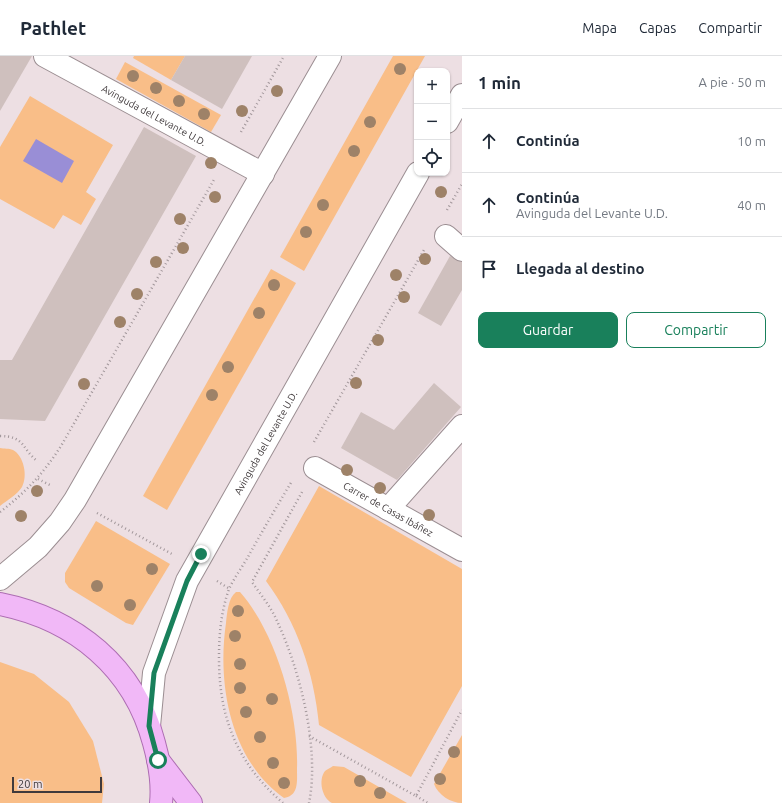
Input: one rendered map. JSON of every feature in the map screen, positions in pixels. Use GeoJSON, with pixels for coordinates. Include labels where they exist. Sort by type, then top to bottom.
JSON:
{"type":"FeatureCollection","features":[{"type":"Feature","properties":{"kind":"main road"},"geometry":{"type":"LineString","coordinates":[[0,604],[24,609],[56,622],[87,641],[113,665],[134,694],[149,726],[158,760],[161,803]]}},
{"type":"Feature","properties":{"kind":"main road"},"geometry":{"type":"LineString","coordinates":[[158,760],[191,803]]}},
{"type":"Feature","properties":{"kind":"street","name":"Avinguda del Levante U.D."},"geometry":{"type":"LineString","coordinates":[[45,56],[263,174]]}},
{"type":"Feature","properties":{"kind":"street"},"geometry":{"type":"LineString","coordinates":[[0,579],[38,547],[60,522],[75,500],[330,56]]}},
{"type":"Feature","properties":{"kind":"street"},"geometry":{"type":"LineString","coordinates":[[450,117],[462,95]]}},
{"type":"Feature","properties":{"kind":"street","name":"Avinguda del Levante U.D."},"geometry":{"type":"LineString","coordinates":[[149,726],[154,673],[187,581],[416,176]]}},
{"type":"Feature","properties":{"kind":"street"},"geometry":{"type":"LineString","coordinates":[[388,510],[462,426]]}},
{"type":"Feature","properties":{"kind":"street","name":"Carrer de Casas Ibáñez"},"geometry":{"type":"LineString","coordinates":[[307,464],[462,550]]}},
{"type":"Feature","properties":{"kind":"path"},"geometry":{"type":"LineString","coordinates":[[0,512],[38,479],[61,446],[284,56]]}},
{"type":"Feature","properties":{"kind":"path"},"geometry":{"type":"LineString","coordinates":[[309,803],[313,775],[309,736],[301,687],[277,620],[252,582],[307,464],[381,322],[445,236],[462,184]]}},
{"type":"Feature","properties":{"kind":"path"},"geometry":{"type":"LineString","coordinates":[[0,436],[7,436],[22,442],[36,461]]}},
{"type":"Feature","properties":{"kind":"path"},"geometry":{"type":"LineString","coordinates":[[283,803],[266,788],[250,769],[231,736],[223,708],[219,680],[219,628],[230,589],[307,464]]}},
{"type":"Feature","properties":{"kind":"path"},"geometry":{"type":"LineString","coordinates":[[38,479],[48,484]]}},
{"type":"Feature","properties":{"kind":"path"},"geometry":{"type":"LineString","coordinates":[[98,514],[176,557]]}},
{"type":"Feature","properties":{"kind":"path"},"geometry":{"type":"LineString","coordinates":[[215,580],[230,589]]}},
{"type":"Feature","properties":{"kind":"path"},"geometry":{"type":"LineString","coordinates":[[416,796],[462,710]]}},
{"type":"Feature","properties":{"kind":"path"},"geometry":{"type":"LineString","coordinates":[[309,736],[428,803]]}},
{"type":"Feature","properties":{"kind":"shaded area"},"geometry":{"type":"Polygon","coordinates":[[[134,56],[185,56],[171,80],[133,58],[134,56]]]}},
{"type":"Feature","properties":{"kind":"shaded area"},"geometry":{"type":"Polygon","coordinates":[[[393,56],[425,56],[418,68],[414,68],[414,76],[304,271],[280,257],[393,56]]]}},
{"type":"Feature","properties":{"kind":"shaded area"},"geometry":{"type":"Polygon","coordinates":[[[125,62],[221,115],[211,132],[116,79],[125,62]]]}},
{"type":"Feature","properties":{"kind":"shaded area"},"geometry":{"type":"Polygon","coordinates":[[[30,96],[113,145],[86,192],[96,199],[81,225],[63,215],[54,229],[0,199],[0,147],[30,96]]]}},
{"type":"Feature","properties":{"kind":"shaded area"},"geometry":{"type":"Polygon","coordinates":[[[36,139],[74,161],[62,183],[23,161],[36,139]]]}},
{"type":"Feature","properties":{"kind":"shaded area"},"geometry":{"type":"Polygon","coordinates":[[[271,269],[296,283],[167,510],[143,496],[271,269]]]}},
{"type":"Feature","properties":{"kind":"shaded area"},"geometry":{"type":"Polygon","coordinates":[[[0,448],[11,449],[17,453],[24,467],[25,477],[20,490],[0,506],[0,448]]]}},
{"type":"Feature","properties":{"kind":"shaded area"},"geometry":{"type":"Polygon","coordinates":[[[319,486],[462,569],[462,686],[411,777],[319,725],[313,686],[302,649],[287,614],[266,581],[319,486]]]}},
{"type":"Feature","properties":{"kind":"shaded area"},"geometry":{"type":"Polygon","coordinates":[[[96,521],[170,564],[133,625],[126,623],[69,588],[65,582],[65,573],[96,521]]]}},
{"type":"Feature","properties":{"kind":"shaded area"},"geometry":{"type":"Polygon","coordinates":[[[236,592],[240,592],[253,609],[265,630],[275,652],[290,700],[297,747],[297,783],[295,791],[289,797],[284,798],[266,782],[251,763],[240,742],[231,719],[226,695],[224,646],[228,606],[231,598],[236,592]]]}},
{"type":"Feature","properties":{"kind":"shaded area"},"geometry":{"type":"Polygon","coordinates":[[[0,662],[34,674],[69,702],[93,741],[104,784],[102,803],[0,803],[0,662]]]}},
{"type":"Feature","properties":{"kind":"shaded area"},"geometry":{"type":"Polygon","coordinates":[[[462,735],[462,803],[458,803],[445,798],[434,784],[462,735]]]}},
{"type":"Feature","properties":{"kind":"shaded area"},"geometry":{"type":"Polygon","coordinates":[[[333,766],[344,767],[407,803],[332,803],[324,793],[322,788],[322,779],[325,771],[333,766]]]}},
{"type":"Feature","properties":{"kind":"building"},"geometry":{"type":"Polygon","coordinates":[[[0,56],[32,56],[0,111],[0,56]]]}},
{"type":"Feature","properties":{"kind":"building"},"geometry":{"type":"Polygon","coordinates":[[[185,56],[252,56],[222,109],[171,80],[185,56]]]}},
{"type":"Feature","properties":{"kind":"building"},"geometry":{"type":"Polygon","coordinates":[[[144,127],[196,156],[45,421],[0,419],[0,360],[12,360],[144,127]]]}},
{"type":"Feature","properties":{"kind":"building"},"geometry":{"type":"Polygon","coordinates":[[[450,256],[462,262],[462,290],[441,326],[418,313],[450,256]]]}},
{"type":"Feature","properties":{"kind":"building"},"geometry":{"type":"Polygon","coordinates":[[[434,383],[461,407],[397,480],[341,448],[361,412],[394,430],[434,383]]]}},
{"type":"Feature","properties":{"kind":"route"},"geometry":{"type":"LineString","coordinates":[[158,760],[149,726],[154,673],[187,581],[201,554]]}}]}
